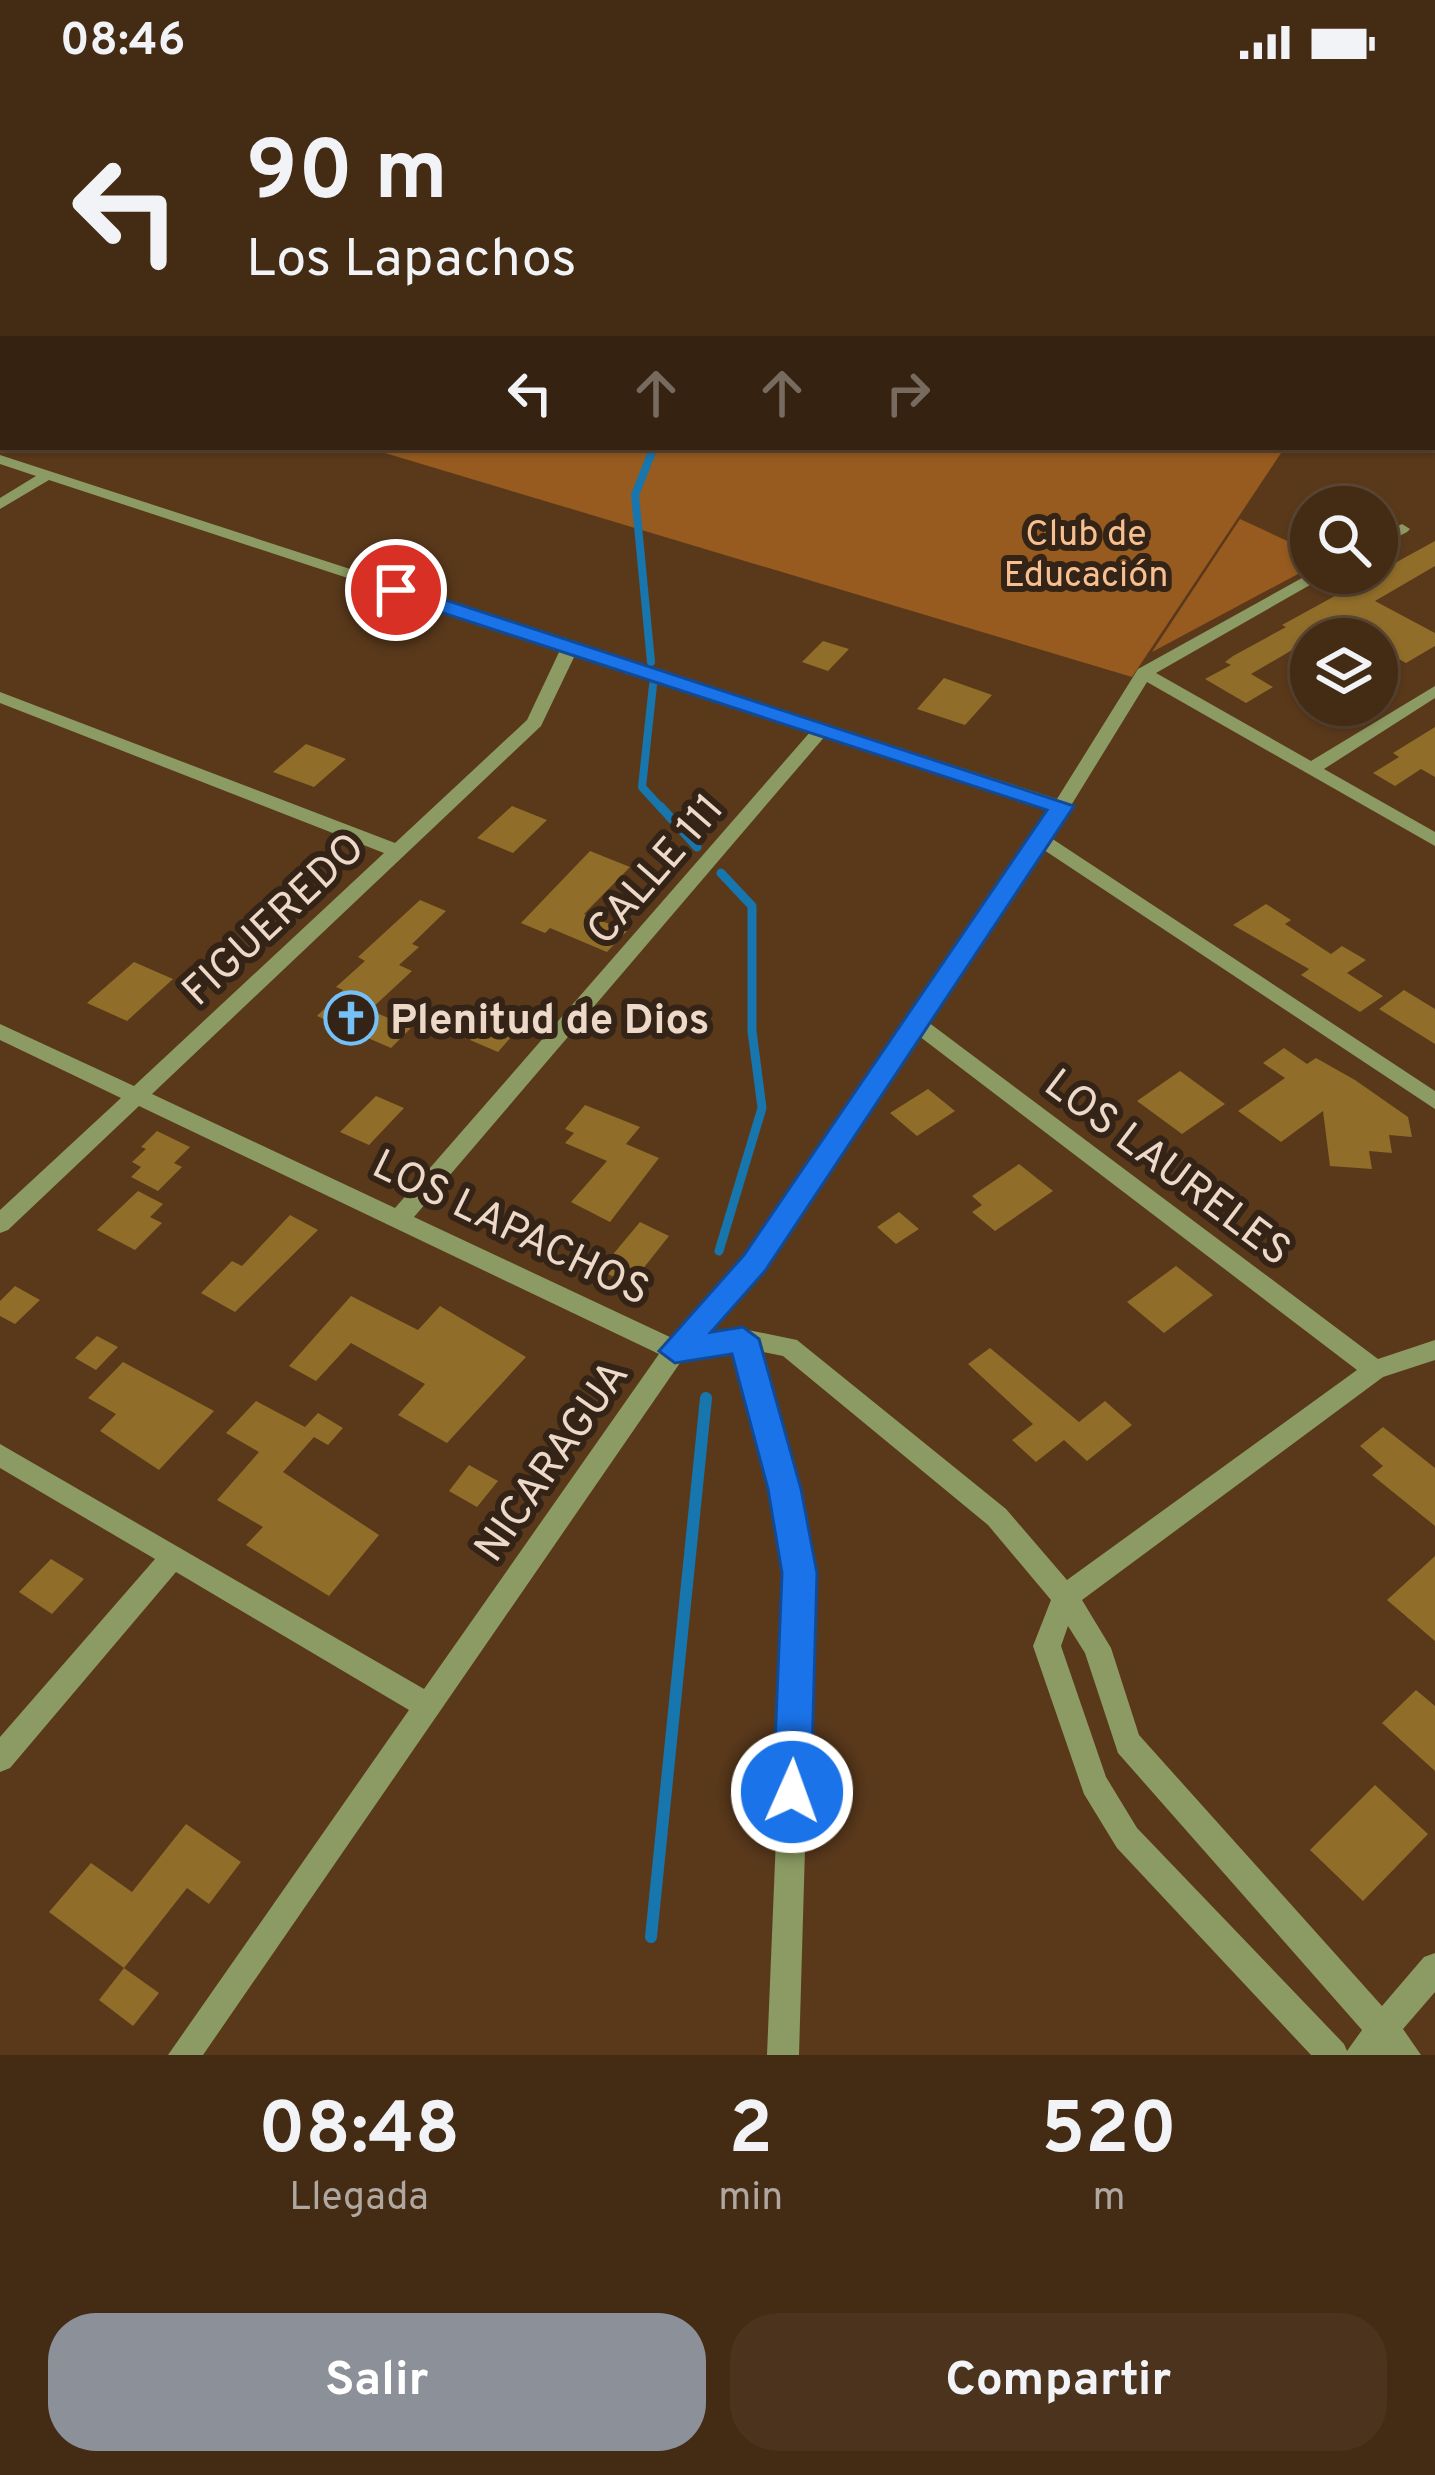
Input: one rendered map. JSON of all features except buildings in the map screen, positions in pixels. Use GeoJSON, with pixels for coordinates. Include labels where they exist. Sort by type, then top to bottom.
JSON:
{"type":"FeatureCollection","features":[{"type":"Feature","properties":{"kind":"street"},"geometry":{"type":"LineString","coordinates":[[0,459],[1062,806]]}},
{"type":"Feature","properties":{"kind":"street"},"geometry":{"type":"LineString","coordinates":[[0,504],[47,475]]}},
{"type":"Feature","properties":{"kind":"street"},"geometry":{"type":"LineString","coordinates":[[1398,531],[1402,529]]}},
{"type":"Feature","properties":{"kind":"street"},"geometry":{"type":"LineString","coordinates":[[1144,674],[1290,592]]}},
{"type":"Feature","properties":{"kind":"street","name":"FIGUEREDO"},"geometry":{"type":"LineString","coordinates":[[0,1224],[535,722],[570,648]]}},
{"type":"Feature","properties":{"kind":"street"},"geometry":{"type":"LineString","coordinates":[[1144,674],[1435,840]]}},
{"type":"Feature","properties":{"kind":"street","name":"NICARAGUA"},"geometry":{"type":"LineString","coordinates":[[184,2055],[675,1351],[754,1263],[1041,840],[1144,674]]}},
{"type":"Feature","properties":{"kind":"street"},"geometry":{"type":"LineString","coordinates":[[1311,769],[1435,691]]}},
{"type":"Feature","properties":{"kind":"street"},"geometry":{"type":"LineString","coordinates":[[0,697],[400,852]]}},
{"type":"Feature","properties":{"kind":"street","name":"CALLE 111"},"geometry":{"type":"LineString","coordinates":[[400,1218],[822,729]]}},
{"type":"Feature","properties":{"kind":"street"},"geometry":{"type":"LineString","coordinates":[[1041,840],[1435,1101]]}},
{"type":"Feature","properties":{"kind":"street","name":"LOS LAURELES"},"geometry":{"type":"LineString","coordinates":[[916,1023],[1375,1370]]}},
{"type":"Feature","properties":{"kind":"street","name":"LOS LAPACHOS"},"geometry":{"type":"LineString","coordinates":[[0,1031],[675,1351],[743,1339],[789,1347],[998,1516],[1065,1597],[1097,1648],[1128,1743],[1371,2043],[1405,2055]]}},
{"type":"Feature","properties":{"kind":"street"},"geometry":{"type":"LineString","coordinates":[[743,1339],[785,1489],[800,1573],[783,2055]]}},
{"type":"Feature","properties":{"kind":"street"},"geometry":{"type":"LineString","coordinates":[[1333,2055],[1126,1838],[1094,1784],[1047,1646],[1065,1597],[1375,1370],[1435,1350]]}},
{"type":"Feature","properties":{"kind":"street"},"geometry":{"type":"LineString","coordinates":[[0,1455],[426,1706]]}},
{"type":"Feature","properties":{"kind":"street"},"geometry":{"type":"LineString","coordinates":[[0,1758],[173,1557]]}},
{"type":"Feature","properties":{"kind":"street"},"geometry":{"type":"LineString","coordinates":[[1371,2043],[1435,1968]]}},
{"type":"Feature","properties":{"kind":"green space","name":"Club de Educación"},"geometry":{"type":"Polygon","coordinates":[[[375,450],[1283,450],[1132,677],[375,450]]]}},
{"type":"Feature","properties":{"kind":"green space"},"geometry":{"type":"Polygon","coordinates":[[[1240,519],[1290,542],[1290,578],[1152,652],[1240,519]]]}},
{"type":"Feature","properties":{"kind":"waterway"},"geometry":{"type":"LineString","coordinates":[[651,662],[635,495],[653,450]]}},
{"type":"Feature","properties":{"kind":"waterway"},"geometry":{"type":"LineString","coordinates":[[653,685],[642,787],[662,809]]}},
{"type":"Feature","properties":{"kind":"waterway"},"geometry":{"type":"LineString","coordinates":[[660,806],[697,847]]}},
{"type":"Feature","properties":{"kind":"waterway"},"geometry":{"type":"LineString","coordinates":[[719,1251],[762,1108],[752,1031],[752,906],[721,873]]}},
{"type":"Feature","properties":{"kind":"waterway"},"geometry":{"type":"LineString","coordinates":[[651,1937],[706,1398]]}},
{"type":"Feature","properties":{"kind":"place","name":"Plenitud de Dios"},"geometry":{"type":"Point","coordinates":[351,1018]}},
{"type":"Feature","properties":{"kind":"route"},"geometry":{"type":"LineString","coordinates":[[396,590],[1062,806],[754,1263],[675,1351],[743,1339],[785,1489],[800,1573],[792,1792]]}}]}
